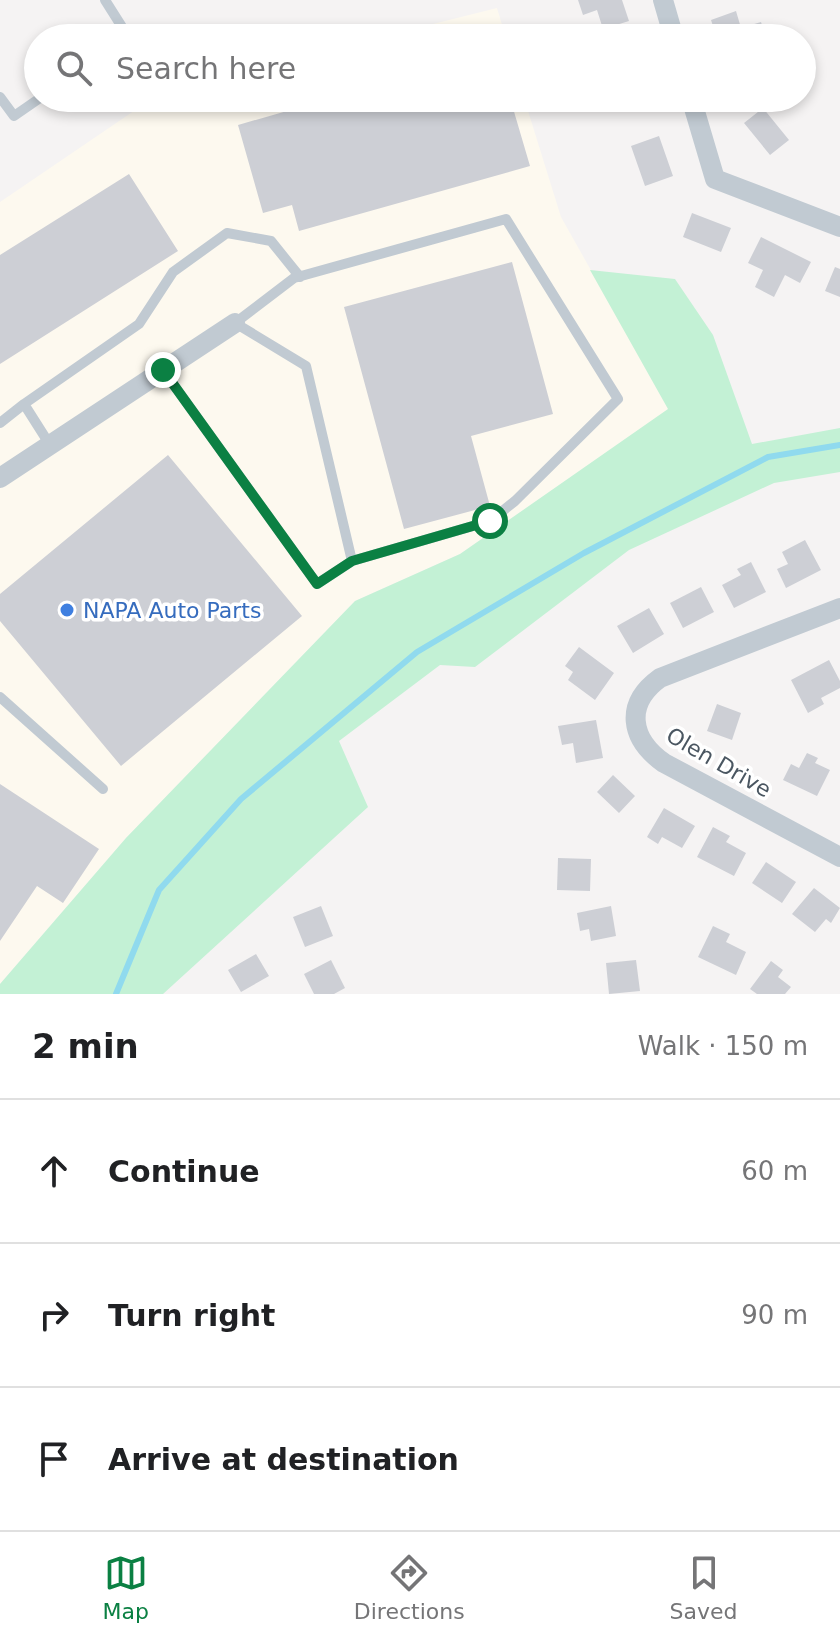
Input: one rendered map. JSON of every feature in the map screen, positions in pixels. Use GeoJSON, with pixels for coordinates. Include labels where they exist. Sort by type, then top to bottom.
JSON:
{"type":"FeatureCollection","features":[{"type":"Feature","properties":{"kind":"street"},"geometry":{"type":"LineString","coordinates":[[663,0],[670,24]]}},
{"type":"Feature","properties":{"kind":"street"},"geometry":{"type":"LineString","coordinates":[[695,112],[715,179],[840,227]]}},
{"type":"Feature","properties":{"kind":"street"},"geometry":{"type":"LineString","coordinates":[[0,478],[235,323]]}},
{"type":"Feature","properties":{"kind":"street","name":"Olen Drive"},"geometry":{"type":"LineString","coordinates":[[840,608],[660,678],[642,694],[635,720],[643,743],[664,763],[840,857]]}},
{"type":"Feature","properties":{"kind":"lane"},"geometry":{"type":"LineString","coordinates":[[105,0],[120,24]]}},
{"type":"Feature","properties":{"kind":"lane"},"geometry":{"type":"LineString","coordinates":[[0,97],[14,116],[24,109]]}},
{"type":"Feature","properties":{"kind":"lane"},"geometry":{"type":"LineString","coordinates":[[163,370],[317,584],[352,561],[490,521],[515,501],[618,399],[506,219],[294,278],[235,323],[306,366],[352,561]]}},
{"type":"Feature","properties":{"kind":"lane"},"geometry":{"type":"LineString","coordinates":[[0,423],[139,324],[173,272],[227,233],[271,241],[300,277]]}},
{"type":"Feature","properties":{"kind":"lane"},"geometry":{"type":"LineString","coordinates":[[24,404],[50,445]]}},
{"type":"Feature","properties":{"kind":"lane"},"geometry":{"type":"LineString","coordinates":[[0,697],[103,789]]}},
{"type":"Feature","properties":{"kind":"shaded area"},"geometry":{"type":"Polygon","coordinates":[[[497,8],[502,24],[433,24],[497,8]]]}},
{"type":"Feature","properties":{"kind":"shaded area"},"geometry":{"type":"Polygon","coordinates":[[[132,112],[528,112],[561,217],[669,409],[460,554],[355,601],[126,838],[0,984],[0,202],[132,112]]]}},
{"type":"Feature","properties":{"kind":"green space"},"geometry":{"type":"Polygon","coordinates":[[[590,270],[675,279],[713,335],[752,444],[840,428],[840,472],[774,483],[629,550],[475,667],[440,665],[339,741],[368,807],[163,994],[0,994],[0,984],[126,838],[355,601],[460,554],[668,409],[590,270]]]}},
{"type":"Feature","properties":{"kind":"building"},"geometry":{"type":"Polygon","coordinates":[[[578,0],[622,0],[629,21],[601,24],[597,10],[583,15],[578,0]]]}},
{"type":"Feature","properties":{"kind":"building"},"geometry":{"type":"Polygon","coordinates":[[[736,11],[740,24],[712,24],[711,20],[736,11]]]}},
{"type":"Feature","properties":{"kind":"building"},"geometry":{"type":"Polygon","coordinates":[[[283,112],[514,112],[530,166],[299,231],[292,205],[263,213],[238,125],[283,112]]]}},
{"type":"Feature","properties":{"kind":"building"},"geometry":{"type":"Polygon","coordinates":[[[758,112],[766,112],[789,140],[770,155],[744,123],[758,112]]]}},
{"type":"Feature","properties":{"kind":"building"},"geometry":{"type":"Polygon","coordinates":[[[659,136],[673,176],[645,186],[631,146],[659,136]]]}},
{"type":"Feature","properties":{"kind":"building"},"geometry":{"type":"Polygon","coordinates":[[[129,174],[178,251],[0,364],[0,255],[129,174]]]}},
{"type":"Feature","properties":{"kind":"building"},"geometry":{"type":"Polygon","coordinates":[[[692,213],[731,228],[721,252],[683,237],[692,213]]]}},
{"type":"Feature","properties":{"kind":"building"},"geometry":{"type":"Polygon","coordinates":[[[761,237],[811,262],[800,283],[785,275],[774,297],[755,287],[763,270],[748,263],[761,237]]]}},
{"type":"Feature","properties":{"kind":"building"},"geometry":{"type":"Polygon","coordinates":[[[512,262],[553,414],[471,436],[490,506],[404,529],[344,307],[512,262]]]}},
{"type":"Feature","properties":{"kind":"building"},"geometry":{"type":"Polygon","coordinates":[[[835,267],[840,269],[840,297],[825,291],[835,267]]]}},
{"type":"Feature","properties":{"kind":"building"},"geometry":{"type":"Polygon","coordinates":[[[168,455],[302,616],[121,766],[0,621],[0,594],[168,455]]]}},
{"type":"Feature","properties":{"kind":"building"},"geometry":{"type":"Polygon","coordinates":[[[805,540],[821,570],[786,588],[777,569],[788,564],[782,552],[805,540]]]}},
{"type":"Feature","properties":{"kind":"building"},"geometry":{"type":"Polygon","coordinates":[[[751,562],[766,592],[734,608],[722,585],[741,575],[737,569],[751,562]]]}},
{"type":"Feature","properties":{"kind":"building"},"geometry":{"type":"Polygon","coordinates":[[[701,587],[714,612],[683,628],[670,603],[701,587]]]}},
{"type":"Feature","properties":{"kind":"building"},"geometry":{"type":"Polygon","coordinates":[[[649,608],[664,634],[633,653],[617,626],[649,608]]]}},
{"type":"Feature","properties":{"kind":"building"},"geometry":{"type":"Polygon","coordinates":[[[579,647],[614,673],[595,700],[568,680],[573,672],[565,666],[579,647]]]}},
{"type":"Feature","properties":{"kind":"building"},"geometry":{"type":"Polygon","coordinates":[[[829,660],[840,681],[840,688],[821,698],[824,704],[808,713],[791,680],[829,660]]]}},
{"type":"Feature","properties":{"kind":"building"},"geometry":{"type":"Polygon","coordinates":[[[717,704],[741,713],[732,740],[707,731],[717,704]]]}},
{"type":"Feature","properties":{"kind":"building"},"geometry":{"type":"Polygon","coordinates":[[[596,720],[603,758],[576,763],[573,743],[562,745],[558,726],[596,720]]]}},
{"type":"Feature","properties":{"kind":"building"},"geometry":{"type":"Polygon","coordinates":[[[807,753],[818,758],[815,763],[830,770],[817,796],[783,780],[791,764],[799,768],[807,753]]]}},
{"type":"Feature","properties":{"kind":"building"},"geometry":{"type":"Polygon","coordinates":[[[613,775],[635,796],[619,813],[597,792],[613,775]]]}},
{"type":"Feature","properties":{"kind":"building"},"geometry":{"type":"Polygon","coordinates":[[[0,784],[99,849],[63,903],[37,886],[0,941],[0,784]]]}},
{"type":"Feature","properties":{"kind":"building"},"geometry":{"type":"Polygon","coordinates":[[[664,808],[695,826],[682,848],[662,837],[658,844],[647,837],[664,808]]]}},
{"type":"Feature","properties":{"kind":"building"},"geometry":{"type":"Polygon","coordinates":[[[713,827],[730,836],[726,842],[746,853],[734,876],[697,857],[713,827]]]}},
{"type":"Feature","properties":{"kind":"building"},"geometry":{"type":"Polygon","coordinates":[[[558,858],[591,859],[590,891],[557,890],[558,858]]]}},
{"type":"Feature","properties":{"kind":"building"},"geometry":{"type":"Polygon","coordinates":[[[766,862],[796,882],[782,903],[752,883],[766,862]]]}},
{"type":"Feature","properties":{"kind":"building"},"geometry":{"type":"Polygon","coordinates":[[[814,888],[840,908],[831,923],[826,919],[815,932],[792,914],[814,888]]]}},
{"type":"Feature","properties":{"kind":"building"},"geometry":{"type":"Polygon","coordinates":[[[321,906],[333,936],[305,947],[293,917],[321,906]]]}},
{"type":"Feature","properties":{"kind":"building"},"geometry":{"type":"Polygon","coordinates":[[[611,906],[616,936],[591,941],[589,929],[580,931],[577,913],[611,906]]]}},
{"type":"Feature","properties":{"kind":"building"},"geometry":{"type":"Polygon","coordinates":[[[713,926],[730,934],[726,942],[746,952],[736,975],[698,957],[713,926]]]}},
{"type":"Feature","properties":{"kind":"building"},"geometry":{"type":"Polygon","coordinates":[[[256,954],[269,976],[241,992],[228,970],[256,954]]]}},
{"type":"Feature","properties":{"kind":"building"},"geometry":{"type":"Polygon","coordinates":[[[331,960],[345,988],[334,994],[314,994],[304,974],[331,960]]]}},
{"type":"Feature","properties":{"kind":"building"},"geometry":{"type":"Polygon","coordinates":[[[636,960],[640,991],[609,994],[606,963],[636,960]]]}},
{"type":"Feature","properties":{"kind":"building"},"geometry":{"type":"Polygon","coordinates":[[[771,961],[783,970],[778,977],[791,987],[785,994],[757,994],[750,989],[771,961]]]}},
{"type":"Feature","properties":{"kind":"waterway"},"geometry":{"type":"LineString","coordinates":[[116,994],[159,890],[241,799],[417,652],[584,553],[768,457],[840,445]]}},
{"type":"Feature","properties":{"kind":"place","name":"NAPA Auto Parts"},"geometry":{"type":"Point","coordinates":[67,610]}},
{"type":"Feature","properties":{"kind":"route"},"geometry":{"type":"LineString","coordinates":[[163,370],[317,584],[352,561],[490,521]]}}]}
